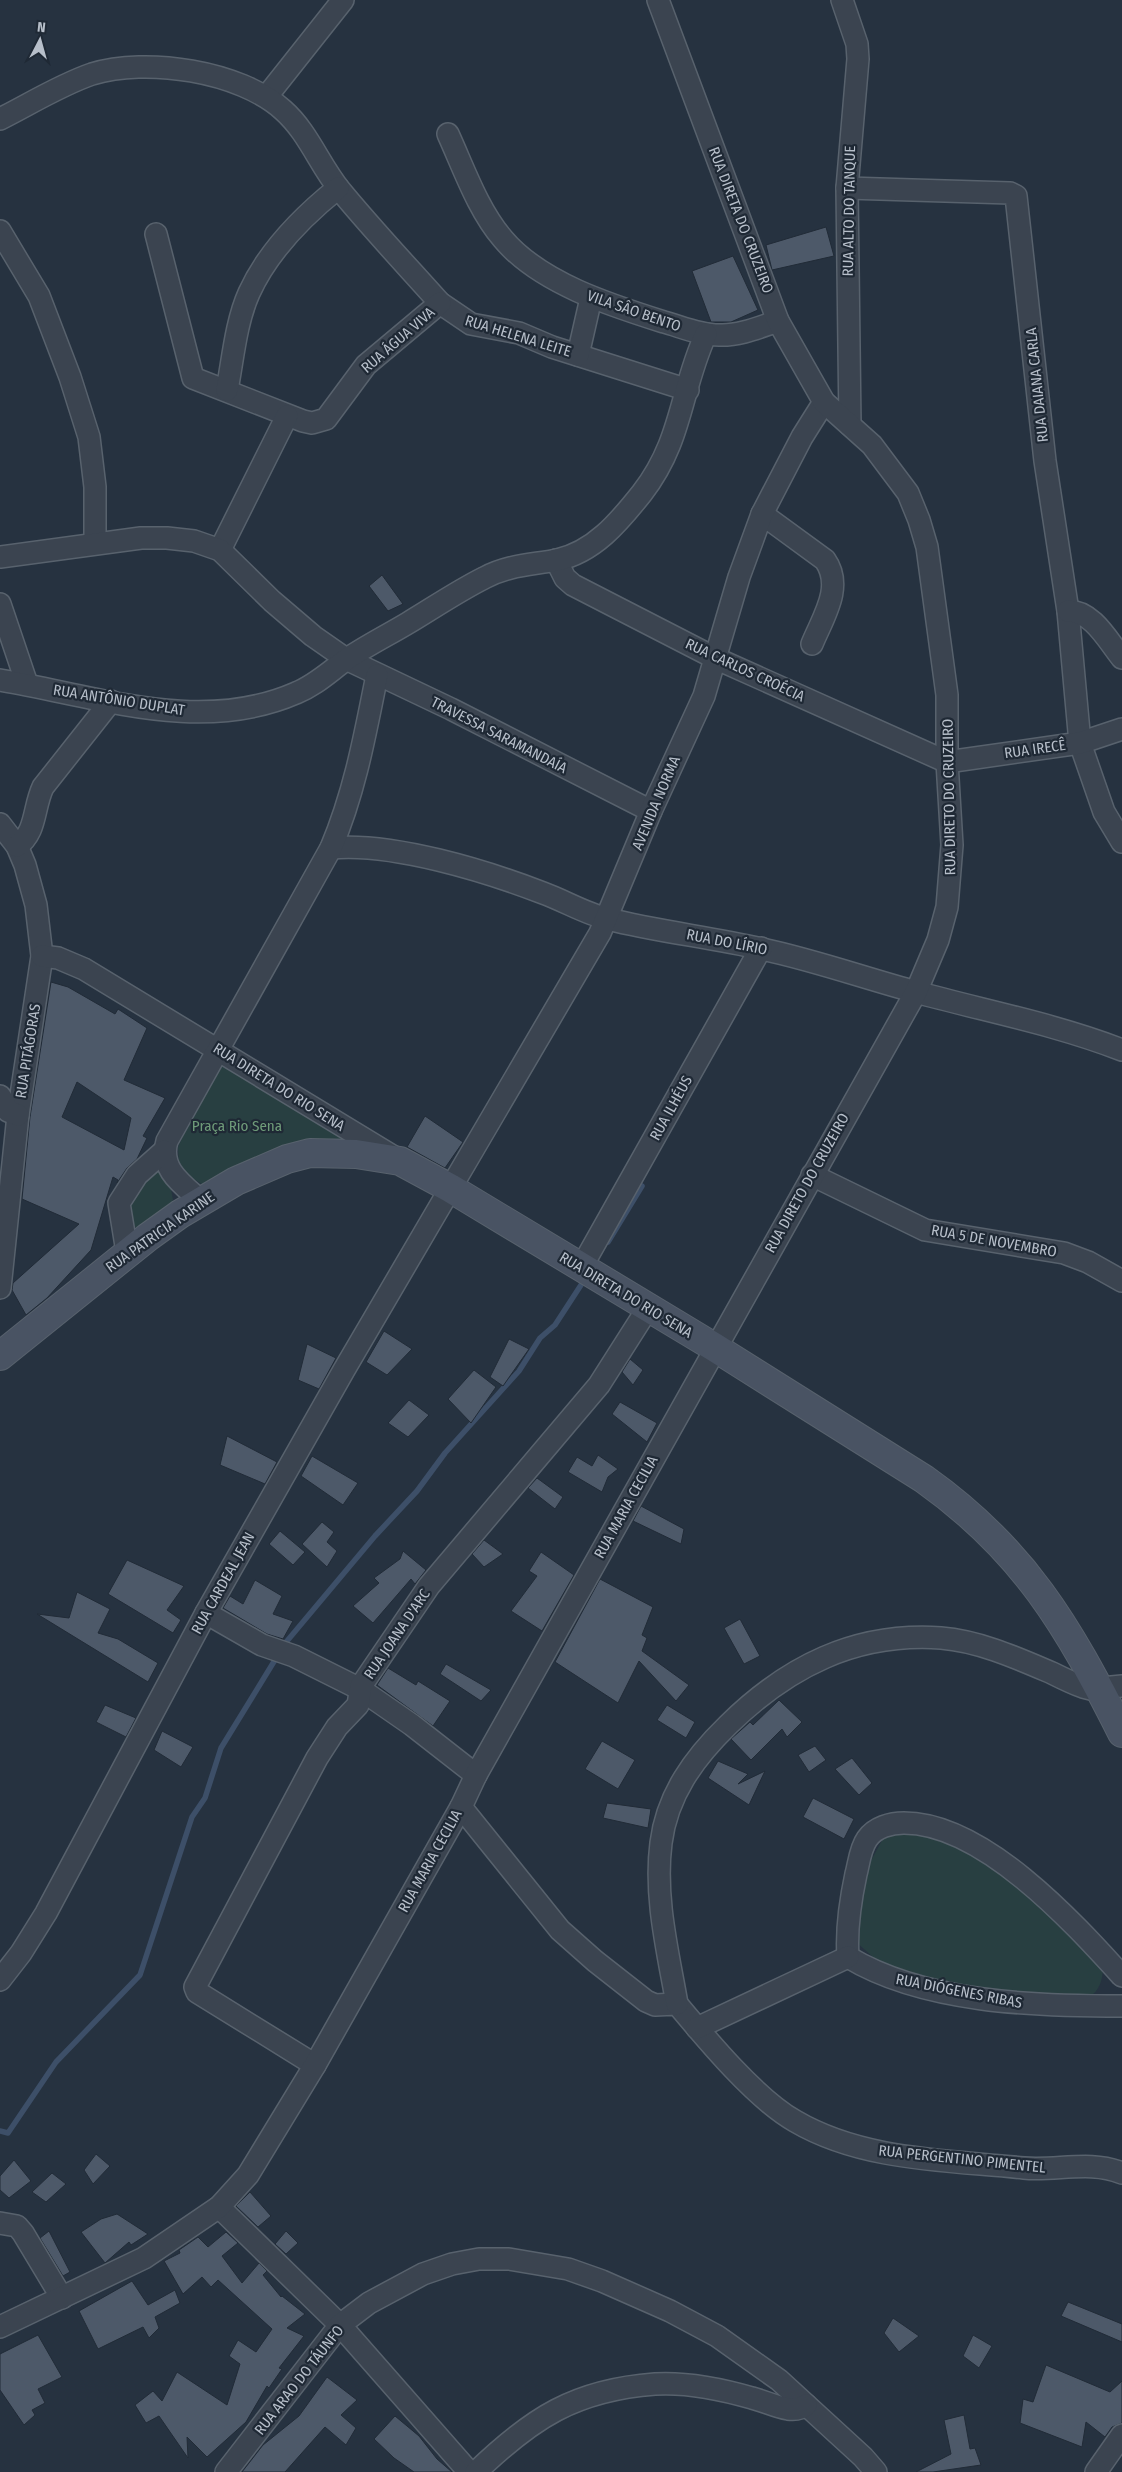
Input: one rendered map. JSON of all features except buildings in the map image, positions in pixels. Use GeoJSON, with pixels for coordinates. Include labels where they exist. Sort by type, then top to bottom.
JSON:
{"type":"FeatureCollection","features":[{"type":"Feature","properties":{"kind":"main road","name":"RUA PATRICIA KARINE"},"geometry":{"type":"LineString","coordinates":[[0,1356],[127,1252],[201,1201],[236,1181],[286,1159],[310,1153],[356,1154],[400,1161]]}},
{"type":"Feature","properties":{"kind":"main road","name":"RUA DIRETA DO RIO SENA"},"geometry":{"type":"LineString","coordinates":[[400,1161],[450,1188],[714,1348],[924,1479],[954,1500],[983,1525],[1038,1586],[1067,1630],[1111,1687],[1122,1733]]}},
{"type":"Feature","properties":{"kind":"street"},"geometry":{"type":"LineString","coordinates":[[267,96],[343,0]]}},
{"type":"Feature","properties":{"kind":"street","name":"RUA DIRETA DO CRUZEIRO"},"geometry":{"type":"LineString","coordinates":[[658,0],[778,321],[824,402],[850,425]]}},
{"type":"Feature","properties":{"kind":"street","name":"RUA ALTO DO TANQUE"},"geometry":{"type":"LineString","coordinates":[[842,0],[857,44],[858,59],[847,188],[850,425]]}},
{"type":"Feature","properties":{"kind":"street","name":"RUA HELENA LEITE"},"geometry":{"type":"LineString","coordinates":[[0,120],[69,83],[93,74],[122,69],[169,70],[206,74],[247,86],[267,96],[298,125],[338,188],[440,304],[471,324],[519,333],[578,355],[688,390]]}},
{"type":"Feature","properties":{"kind":"street","name":"VILA SÂO BENTO"},"geometry":{"type":"LineString","coordinates":[[448,134],[471,185],[502,238],[521,257],[563,283],[591,298],[706,334],[722,335],[778,321]]}},
{"type":"Feature","properties":{"kind":"street"},"geometry":{"type":"LineString","coordinates":[[227,390],[238,330],[250,292],[289,234],[338,188]]}},
{"type":"Feature","properties":{"kind":"street","name":"RUA DAIANA CARLA"},"geometry":{"type":"LineString","coordinates":[[847,188],[1010,193],[1016,196],[1045,462],[1068,611],[1080,742],[1104,812],[1122,842]]}},
{"type":"Feature","properties":{"kind":"street"},"geometry":{"type":"LineString","coordinates":[[0,231],[39,296],[70,377],[88,436],[95,488],[95,543]]}},
{"type":"Feature","properties":{"kind":"street"},"geometry":{"type":"LineString","coordinates":[[0,557],[142,538],[167,538],[194,542],[220,550],[288,416],[227,390],[199,382],[191,373],[156,234]]}},
{"type":"Feature","properties":{"kind":"street"},"geometry":{"type":"LineString","coordinates":[[578,355],[591,298]]}},
{"type":"Feature","properties":{"kind":"street","name":"RUA ÁGUA VIVA"},"geometry":{"type":"LineString","coordinates":[[288,416],[312,423],[326,420],[366,365],[440,304]]}},
{"type":"Feature","properties":{"kind":"street","name":"RUA ANTÔNIO DUPLAT"},"geometry":{"type":"LineString","coordinates":[[0,680],[111,702],[169,711],[204,713],[238,710],[269,703],[297,693],[324,678],[346,659],[485,577],[512,566],[556,560],[588,548],[601,539],[642,492],[662,463],[676,433],[698,352],[706,334]]}},
{"type":"Feature","properties":{"kind":"street","name":"AVENIDA NORMA"},"geometry":{"type":"LineString","coordinates":[[450,1188],[607,919],[651,811],[704,696],[740,577],[762,514],[802,437],[824,402]]}},
{"type":"Feature","properties":{"kind":"street","name":"RUA DIRETO DO CRUZEIRO"},"geometry":{"type":"LineString","coordinates":[[714,1348],[916,992],[938,940],[947,907],[951,880],[952,845],[947,762],[947,695],[933,577],[925,538],[908,493],[872,445],[850,425]]}},
{"type":"Feature","properties":{"kind":"street"},"geometry":{"type":"LineString","coordinates":[[762,514],[825,560],[833,571],[835,584],[832,598],[812,644]]}},
{"type":"Feature","properties":{"kind":"street","name":"TRAVESSA SARAMANDAÍA"},"geometry":{"type":"LineString","coordinates":[[220,550],[272,601],[312,636],[346,659],[451,709],[651,811]]}},
{"type":"Feature","properties":{"kind":"street","name":"RUA CARLOS CROÉCIA"},"geometry":{"type":"LineString","coordinates":[[556,560],[565,578],[573,585],[715,658],[947,762]]}},
{"type":"Feature","properties":{"kind":"street"},"geometry":{"type":"LineString","coordinates":[[0,604],[27,684]]}},
{"type":"Feature","properties":{"kind":"street"},"geometry":{"type":"LineString","coordinates":[[1068,611],[1080,613],[1092,621],[1122,658]]}},
{"type":"Feature","properties":{"kind":"street"},"geometry":{"type":"LineString","coordinates":[[201,1201],[177,1180],[168,1169],[164,1151],[167,1141],[331,848],[344,816],[360,765],[377,675]]}},
{"type":"Feature","properties":{"kind":"street"},"geometry":{"type":"LineString","coordinates":[[17,846],[29,836],[38,797],[43,787],[111,702]]}},
{"type":"Feature","properties":{"kind":"street","name":"RUA IRECÊ"},"geometry":{"type":"LineString","coordinates":[[947,762],[1080,742],[1122,730]]}},
{"type":"Feature","properties":{"kind":"street","name":"RUA PITÁGORAS"},"geometry":{"type":"LineString","coordinates":[[0,824],[17,846],[25,865],[36,905],[42,956],[18,1115],[0,1288]]}},
{"type":"Feature","properties":{"kind":"street","name":"RUA DO LÍRIO"},"geometry":{"type":"LineString","coordinates":[[331,848],[355,847],[387,850],[475,871],[542,893],[607,919],[761,948],[916,992],[1081,1034],[1122,1050]]}},
{"type":"Feature","properties":{"kind":"street","name":"RUA ILHÉUS"},"geometry":{"type":"LineString","coordinates":[[581,1268],[761,948]]}},
{"type":"Feature","properties":{"kind":"street","name":"RUA DIRETA DO RIO SENA"},"geometry":{"type":"LineString","coordinates":[[42,956],[58,958],[84,969],[400,1161]]}},
{"type":"Feature","properties":{"kind":"street"},"geometry":{"type":"LineString","coordinates":[[0,1096],[8,1111],[18,1115]]}},
{"type":"Feature","properties":{"kind":"street"},"geometry":{"type":"LineString","coordinates":[[127,1252],[119,1203],[137,1175],[164,1151]]}},
{"type":"Feature","properties":{"kind":"street","name":"RUA 5 DE NOVEMBRO"},"geometry":{"type":"LineString","coordinates":[[812,1175],[925,1230],[1064,1253],[1088,1262],[1122,1281]]}},
{"type":"Feature","properties":{"kind":"street","name":"RUA CARDEAL JEAN"},"geometry":{"type":"LineString","coordinates":[[0,1980],[21,1953],[46,1914],[206,1613],[450,1188]]}},
{"type":"Feature","properties":{"kind":"street","name":"RUA JOANA D'ARC"},"geometry":{"type":"LineString","coordinates":[[314,2066],[195,1990],[317,1758],[337,1728],[358,1705],[360,1689],[429,1586],[599,1385],[648,1308]]}},
{"type":"Feature","properties":{"kind":"street","name":"RUA MARIA CECILIA"},"geometry":{"type":"LineString","coordinates":[[0,2326],[144,2258],[218,2207],[248,2176],[314,2066],[461,1807],[476,1775],[714,1348]]}},
{"type":"Feature","properties":{"kind":"street"},"geometry":{"type":"LineString","coordinates":[[206,1613],[262,1645],[294,1656],[360,1689],[412,1725],[476,1775]]}},
{"type":"Feature","properties":{"kind":"street"},"geometry":{"type":"LineString","coordinates":[[461,1807],[560,1930],[595,1961],[646,2001],[655,2005],[677,2004],[661,1908],[659,1882],[660,1844],[666,1817],[673,1795],[705,1748],[761,1693],[781,1679],[839,1651],[871,1642],[905,1637],[942,1638],[981,1646],[1015,1657],[1074,1684],[1111,1687]]}},
{"type":"Feature","properties":{"kind":"street"},"geometry":{"type":"LineString","coordinates":[[697,2028],[848,1957],[849,1912],[861,1851],[868,1838],[890,1824],[916,1823],[949,1832],[988,1854],[1039,1890],[1122,1976]]}},
{"type":"Feature","properties":{"kind":"street","name":"RUA DIÓGENES RIBAS"},"geometry":{"type":"LineString","coordinates":[[848,1957],[887,1977],[987,2000],[1044,2006],[1122,2006]]}},
{"type":"Feature","properties":{"kind":"street","name":"RUA PERGENTINO PIMENTEL"},"geometry":{"type":"LineString","coordinates":[[677,2004],[697,2028],[768,2102],[794,2121],[826,2137],[868,2149],[906,2156],[1032,2169],[1098,2167],[1122,2173]]}},
{"type":"Feature","properties":{"kind":"street"},"geometry":{"type":"LineString","coordinates":[[218,2207],[340,2325],[468,2472]]}},
{"type":"Feature","properties":{"kind":"street"},"geometry":{"type":"LineString","coordinates":[[0,2223],[17,2226],[23,2233],[62,2298]]}},
{"type":"Feature","properties":{"kind":"street","name":"RUA ARAO DO TÁUNFO"},"geometry":{"type":"LineString","coordinates":[[226,2472],[340,2325],[369,2303],[423,2274],[452,2264],[486,2259],[538,2263],[568,2269],[602,2281],[686,2319],[717,2336],[779,2380],[876,2472]]}},
{"type":"Feature","properties":{"kind":"street"},"geometry":{"type":"LineString","coordinates":[[476,2472],[510,2439],[543,2416],[575,2401],[615,2389],[656,2384],[689,2385],[732,2392],[790,2410],[802,2408],[806,2405]]}},
{"type":"Feature","properties":{"kind":"street"},"geometry":{"type":"LineString","coordinates":[[1096,2472],[1122,2435]]}},
{"type":"Feature","properties":{"kind":"green space","name":"Praça Rio Sena"},"geometry":{"type":"Polygon","coordinates":[[[216,1062],[351,1138],[345,1147],[205,1186],[179,1170],[178,1147],[216,1062]]]}},
{"type":"Feature","properties":{"kind":"green space"},"geometry":{"type":"Polygon","coordinates":[[[155,1164],[171,1189],[173,1200],[167,1214],[145,1228],[133,1227],[127,1202],[155,1164]]]}},
{"type":"Feature","properties":{"kind":"green space"},"geometry":{"type":"Polygon","coordinates":[[[902,1832],[937,1838],[974,1857],[1021,1889],[1103,1963],[1102,1979],[1096,1991],[1088,1998],[990,1991],[884,1967],[854,1940],[868,1866],[885,1835],[902,1832]]]}},
{"type":"Feature","properties":{"kind":"waterway"},"geometry":{"type":"LineString","coordinates":[[608,1242],[642,1186]]}},
{"type":"Feature","properties":{"kind":"waterway"},"geometry":{"type":"LineString","coordinates":[[282,1647],[375,1536],[417,1491],[445,1453],[519,1371],[540,1338],[555,1325],[581,1285]]}},
{"type":"Feature","properties":{"kind":"waterway"},"geometry":{"type":"LineString","coordinates":[[0,2131],[8,2133],[56,2062],[140,1975],[192,1817],[205,1798],[221,1748],[278,1655]]}}]}
